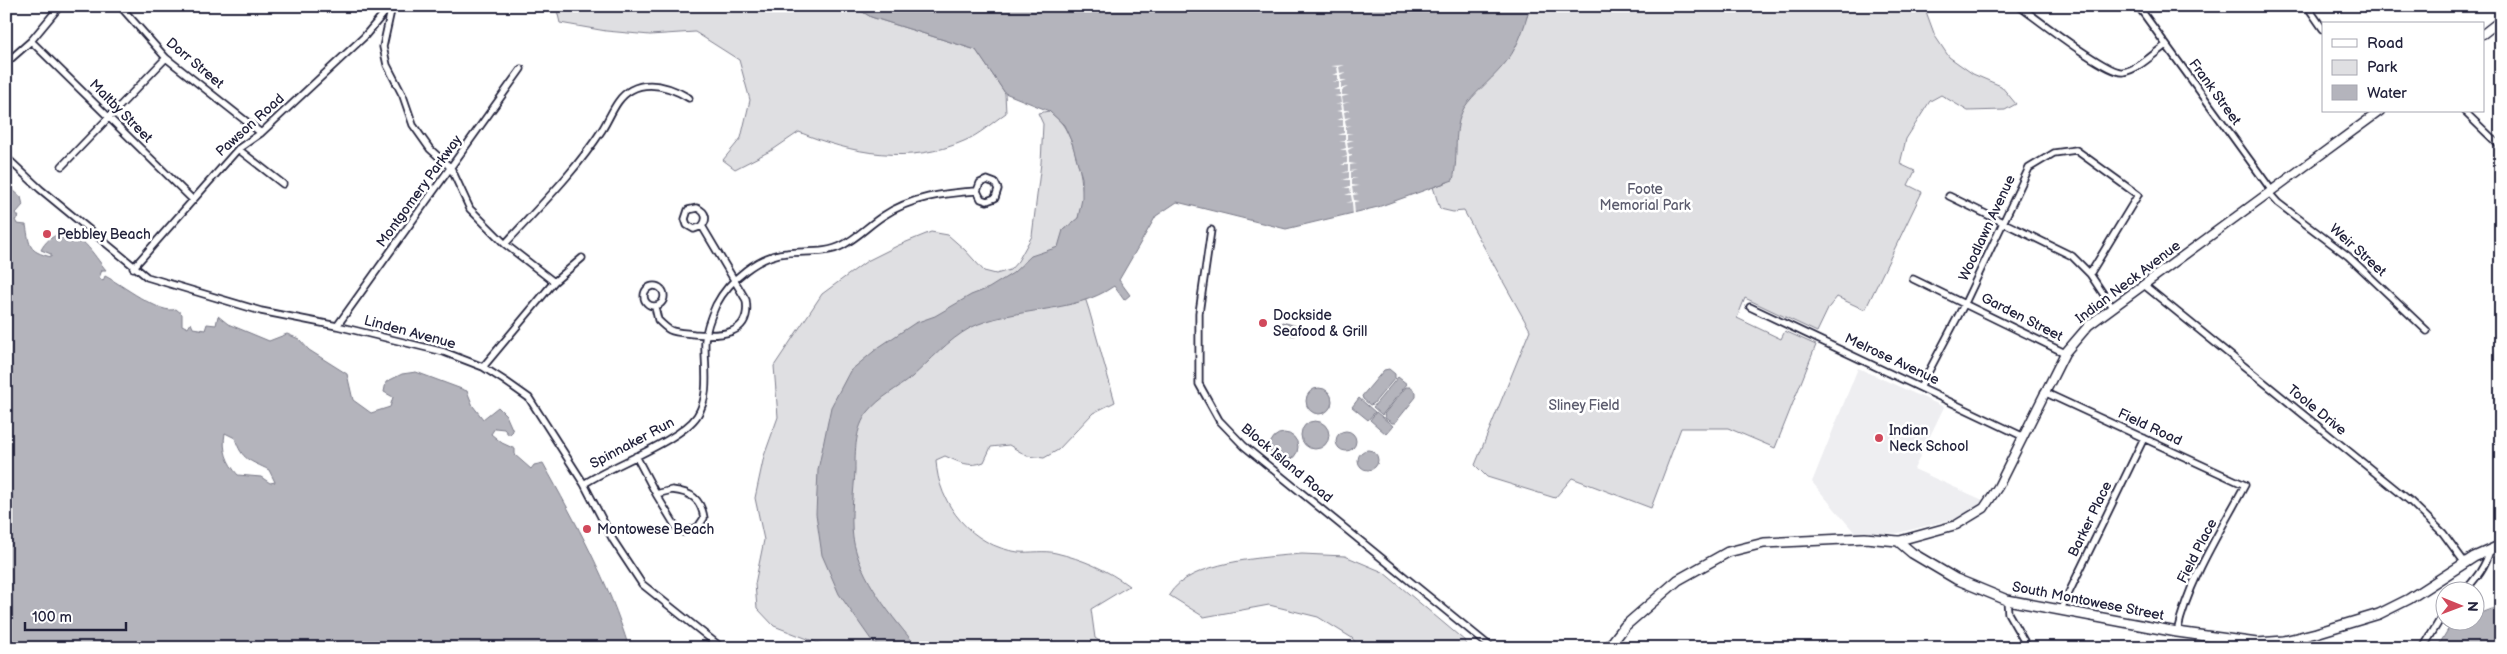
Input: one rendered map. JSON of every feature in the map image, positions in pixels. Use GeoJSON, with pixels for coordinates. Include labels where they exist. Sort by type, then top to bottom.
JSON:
{"type":"FeatureCollection","features":[{"type":"Feature","properties":{"kind":"main road","name":"South Montowese Street"},"geometry":{"type":"LineString","coordinates":[[1608,648],[1625,626],[1649,603],[1678,580],[1728,552],[1764,543],[1865,538],[1898,541],[1956,579],[2007,600],[2177,632],[2257,643],[2284,641],[2366,619],[2392,608],[2465,563],[2501,545]]}},
{"type":"Feature","properties":{"kind":"street"},"geometry":{"type":"LineString","coordinates":[[6,63],[31,41],[60,6]]}},
{"type":"Feature","properties":{"kind":"street","name":"Dorr Street"},"geometry":{"type":"LineString","coordinates":[[120,6],[166,58],[261,133]]}},
{"type":"Feature","properties":{"kind":"street"},"geometry":{"type":"LineString","coordinates":[[391,6],[383,47],[387,65],[404,96],[414,125],[430,149],[451,168],[470,209],[505,244],[554,282]]}},
{"type":"Feature","properties":{"kind":"street","name":"Pawson Road"},"geometry":{"type":"LineString","coordinates":[[132,268],[238,149],[261,133],[364,37],[391,6]]}},
{"type":"Feature","properties":{"kind":"street"},"geometry":{"type":"LineString","coordinates":[[2019,6],[2100,64],[2119,72],[2132,69],[2166,45]]}},
{"type":"Feature","properties":{"kind":"street","name":"Frank Street"},"geometry":{"type":"LineString","coordinates":[[2138,6],[2271,192]]}},
{"type":"Feature","properties":{"kind":"street"},"geometry":{"type":"LineString","coordinates":[[2306,6],[2322,28]]}},
{"type":"Feature","properties":{"kind":"street"},"geometry":{"type":"LineString","coordinates":[[2484,33],[2501,20]]}},
{"type":"Feature","properties":{"kind":"street","name":"Maltby Street"},"geometry":{"type":"LineString","coordinates":[[31,41],[193,200]]}},
{"type":"Feature","properties":{"kind":"street"},"geometry":{"type":"LineString","coordinates":[[62,166],[166,58]]}},
{"type":"Feature","properties":{"kind":"street","name":"Montgomery Parkway"},"geometry":{"type":"LineString","coordinates":[[337,326],[521,69]]}},
{"type":"Feature","properties":{"kind":"street"},"geometry":{"type":"LineString","coordinates":[[505,244],[575,168],[603,129],[620,98],[632,90],[643,86],[663,86],[689,98]]}},
{"type":"Feature","properties":{"kind":"street","name":"Indian Neck Avenue"},"geometry":{"type":"LineString","coordinates":[[1898,541],[1956,525],[1984,508],[1998,487],[2065,353],[2084,329],[2379,112]]}},
{"type":"Feature","properties":{"kind":"street"},"geometry":{"type":"LineString","coordinates":[[2465,112],[2501,147]]}},
{"type":"Feature","properties":{"kind":"street"},"geometry":{"type":"LineString","coordinates":[[238,149],[283,184]]}},
{"type":"Feature","properties":{"kind":"street","name":"Woodlawn Avenue"},"geometry":{"type":"LineString","coordinates":[[1920,386],[1965,303],[2029,168],[2054,153],[2076,150],[2138,196],[2095,269],[2090,274]]}},
{"type":"Feature","properties":{"kind":"street","name":"Linden Avenue"},"geometry":{"type":"LineString","coordinates":[[6,157],[132,268],[147,277],[261,311],[337,326],[444,352],[483,367],[529,398],[584,484],[613,540],[642,584],[722,648]]}},
{"type":"Feature","properties":{"kind":"street","name":"Spinnaker Run"},"geometry":{"type":"LineString","coordinates":[[584,484],[682,431],[697,416],[704,396],[706,335],[716,305],[734,281],[759,263],[781,254],[825,251],[843,245],[881,217],[900,206],[934,195],[977,190]]}},
{"type":"Feature","properties":{"kind":"street","name":"Weir Street"},"geometry":{"type":"LineString","coordinates":[[2271,192],[2278,203],[2348,256],[2427,331]]}},
{"type":"Feature","properties":{"kind":"street"},"geometry":{"type":"LineString","coordinates":[[1949,196],[2072,256],[2090,274],[2112,308]]}},
{"type":"Feature","properties":{"kind":"street"},"geometry":{"type":"LineString","coordinates":[[655,307],[658,320],[670,330],[706,335],[731,332],[743,322],[746,300],[702,226]]}},
{"type":"Feature","properties":{"kind":"street","name":"Block Island Road"},"geometry":{"type":"LineString","coordinates":[[1211,230],[1199,313],[1197,368],[1199,384],[1219,420],[1244,446],[1492,648]]}},
{"type":"Feature","properties":{"kind":"street"},"geometry":{"type":"LineString","coordinates":[[483,367],[554,282],[582,258]]}},
{"type":"Feature","properties":{"kind":"street","name":"Garden Street"},"geometry":{"type":"LineString","coordinates":[[1912,279],[2065,353]]}},
{"type":"Feature","properties":{"kind":"street","name":"Toole Drive"},"geometry":{"type":"LineString","coordinates":[[2144,285],[2410,501],[2443,533],[2465,563]]}},
{"type":"Feature","properties":{"kind":"street","name":"Melrose Avenue"},"geometry":{"type":"LineString","coordinates":[[1750,307],[2022,436]]}},
{"type":"Feature","properties":{"kind":"street","name":"Field Road"},"geometry":{"type":"LineString","coordinates":[[2044,392],[2245,485]]}},
{"type":"Feature","properties":{"kind":"street","name":"Barker Place"},"geometry":{"type":"LineString","coordinates":[[2060,611],[2144,438]]}},
{"type":"Feature","properties":{"kind":"street"},"geometry":{"type":"LineString","coordinates":[[636,456],[656,494],[676,526],[683,532],[698,527],[704,518],[702,508],[694,496],[684,491],[672,490],[656,494]]}},
{"type":"Feature","properties":{"kind":"street","name":"Field Place"},"geometry":{"type":"LineString","coordinates":[[2177,632],[2186,602],[2201,567],[2245,485]]}},
{"type":"Feature","properties":{"kind":"street"},"geometry":{"type":"LineString","coordinates":[[2473,582],[2486,563],[2490,550]]}},
{"type":"Feature","properties":{"kind":"street"},"geometry":{"type":"LineString","coordinates":[[2007,600],[2008,613],[2028,648]]}},
{"type":"Feature","properties":{"kind":"street"},"geometry":{"type":"LineString","coordinates":[[2423,648],[2434,630]]}},
{"type":"Feature","properties":{"kind":"street"},"geometry":{"type":"LineString","coordinates":[[1246,648],[1271,648]]}},
{"type":"Feature","properties":{"kind":"shaded area","name":"Indian Neck School"},"geometry":{"type":"Polygon","coordinates":[[[1858,368],[1944,407],[1914,469],[1985,501],[1979,507],[1957,518],[1898,533],[1855,533],[1812,482],[1858,368]]]}},
{"type":"Feature","properties":{"kind":"green space"},"geometry":{"type":"Polygon","coordinates":[[[556,6],[853,6],[871,17],[976,50],[1005,93],[1006,113],[964,141],[923,153],[881,154],[860,151],[819,140],[799,132],[774,149],[735,169],[723,160],[741,138],[750,100],[739,60],[695,32],[650,35],[606,31],[560,23],[556,6]]]}},
{"type":"Feature","properties":{"kind":"green space","name":"Foote Memorial Park"},"geometry":{"type":"Polygon","coordinates":[[[1530,6],[1924,6],[1935,36],[1949,57],[1973,74],[2001,86],[2016,104],[2005,110],[1968,111],[1941,95],[1930,101],[1906,139],[1900,164],[1915,171],[1908,185],[1922,192],[1865,310],[1837,297],[1829,307],[1817,332],[1745,298],[1737,318],[1781,339],[1785,331],[1816,345],[1775,448],[1728,428],[1681,428],[1651,508],[1572,478],[1555,498],[1487,477],[1475,465],[1530,330],[1464,211],[1453,212],[1440,209],[1433,187],[1448,182],[1445,120],[1527,17],[1530,6]]]}},
{"type":"Feature","properties":{"kind":"green space"},"geometry":{"type":"Polygon","coordinates":[[[1049,111],[1062,123],[1073,144],[1077,157],[1083,198],[1081,209],[1078,218],[1063,230],[1089,310],[1115,402],[1093,413],[1058,450],[1044,458],[1027,456],[1009,445],[991,447],[984,462],[979,464],[964,464],[945,456],[936,460],[938,477],[943,493],[960,521],[972,532],[1001,548],[1018,552],[1051,552],[1075,558],[1104,570],[1129,586],[1091,609],[1095,638],[1109,648],[831,648],[774,626],[757,608],[755,584],[764,540],[755,498],[764,456],[778,417],[774,366],[822,294],[867,261],[899,245],[931,232],[948,235],[984,271],[996,274],[1010,270],[1018,261],[1032,236],[1041,163],[1043,124],[1038,113],[1049,111]]]}},
{"type":"Feature","properties":{"kind":"green space"},"geometry":{"type":"Polygon","coordinates":[[[1302,554],[1345,556],[1383,572],[1465,641],[1466,648],[1360,648],[1352,638],[1318,617],[1269,605],[1204,617],[1169,595],[1179,584],[1193,575],[1210,568],[1249,559],[1302,554]]]}},
{"type":"Feature","properties":{"kind":"water"},"geometry":{"type":"Polygon","coordinates":[[[853,6],[1530,6],[1516,47],[1501,68],[1472,97],[1460,116],[1453,180],[1378,207],[1286,229],[1177,202],[1156,216],[1119,280],[1130,295],[1124,300],[1114,286],[1080,302],[987,321],[970,328],[954,338],[912,377],[883,397],[868,412],[858,432],[852,513],[853,538],[862,568],[878,597],[918,648],[882,648],[872,641],[839,594],[822,555],[816,514],[818,470],[831,407],[850,371],[879,347],[915,323],[935,316],[971,295],[989,288],[1013,273],[1031,256],[1058,247],[1063,230],[1078,218],[1082,199],[1082,178],[1072,143],[1064,125],[1049,111],[1005,93],[976,50],[871,17],[853,6]]]}},
{"type":"Feature","properties":{"kind":"water"},"geometry":{"type":"Polygon","coordinates":[[[6,184],[21,197],[23,205],[16,213],[19,217],[15,220],[17,224],[26,225],[31,247],[38,253],[51,257],[51,254],[41,250],[46,242],[59,234],[73,235],[86,244],[106,270],[102,270],[99,278],[103,281],[105,276],[140,298],[161,308],[176,309],[182,314],[182,325],[188,328],[191,323],[193,328],[205,330],[207,324],[216,325],[218,316],[228,324],[269,341],[287,334],[299,339],[309,350],[347,374],[353,400],[371,413],[390,407],[393,397],[384,392],[386,382],[402,374],[416,372],[467,391],[473,406],[483,419],[498,407],[506,415],[513,431],[509,435],[504,429],[495,428],[491,434],[502,443],[515,449],[515,455],[531,469],[534,465],[543,463],[602,576],[629,648],[6,648],[6,184]],[[225,433],[224,445],[228,461],[238,475],[261,477],[270,483],[275,482],[269,470],[244,456],[235,438],[225,433]]]}},
{"type":"Feature","properties":{"kind":"water"},"geometry":{"type":"Polygon","coordinates":[[[1282,322],[1297,326],[1295,336],[1279,332],[1282,322]]]}},
{"type":"Feature","properties":{"kind":"water"},"geometry":{"type":"Polygon","coordinates":[[[1389,369],[1395,374],[1395,378],[1373,404],[1370,405],[1362,396],[1384,370],[1389,369]]]}},
{"type":"Feature","properties":{"kind":"water"},"geometry":{"type":"Polygon","coordinates":[[[1398,377],[1407,384],[1382,415],[1373,407],[1398,377]]]}},
{"type":"Feature","properties":{"kind":"water"},"geometry":{"type":"Polygon","coordinates":[[[1406,387],[1410,387],[1416,392],[1416,397],[1395,423],[1392,423],[1385,418],[1384,414],[1406,387]]]}},
{"type":"Feature","properties":{"kind":"water"},"geometry":{"type":"Polygon","coordinates":[[[1319,388],[1328,392],[1332,401],[1328,410],[1319,414],[1310,410],[1306,401],[1310,392],[1319,388]]]}},
{"type":"Feature","properties":{"kind":"water"},"geometry":{"type":"Polygon","coordinates":[[[1359,398],[1375,412],[1368,420],[1352,407],[1359,398]]]}},
{"type":"Feature","properties":{"kind":"water"},"geometry":{"type":"Polygon","coordinates":[[[1376,412],[1393,426],[1386,434],[1370,420],[1376,412]]]}},
{"type":"Feature","properties":{"kind":"water"},"geometry":{"type":"Polygon","coordinates":[[[1315,421],[1325,425],[1329,435],[1325,445],[1315,449],[1305,445],[1301,435],[1305,425],[1315,421]]]}},
{"type":"Feature","properties":{"kind":"water"},"geometry":{"type":"Polygon","coordinates":[[[1346,431],[1353,434],[1356,441],[1353,448],[1346,451],[1339,448],[1336,441],[1339,434],[1346,431]]]}},
{"type":"Feature","properties":{"kind":"water"},"geometry":{"type":"Polygon","coordinates":[[[1284,433],[1294,437],[1298,447],[1294,457],[1284,461],[1274,457],[1270,447],[1274,437],[1284,433]]]}},
{"type":"Feature","properties":{"kind":"water"},"geometry":{"type":"Polygon","coordinates":[[[1364,450],[1372,450],[1378,456],[1378,464],[1372,470],[1364,470],[1358,464],[1358,456],[1364,450]]]}},
{"type":"Feature","properties":{"kind":"water"},"geometry":{"type":"Polygon","coordinates":[[[2491,609],[2501,609],[2501,637],[2487,648],[2437,648],[2447,632],[2484,632],[2484,612],[2491,609]]]}},
{"type":"Feature","properties":{"kind":"pier"},"geometry":{"type":"Polygon","coordinates":[[[1345,65],[1339,67],[1340,73],[1346,72],[1340,75],[1341,80],[1347,80],[1341,82],[1341,88],[1348,87],[1342,90],[1342,95],[1349,95],[1342,97],[1343,103],[1350,102],[1343,104],[1344,110],[1350,110],[1344,112],[1345,118],[1351,117],[1345,120],[1346,126],[1352,125],[1346,127],[1346,133],[1353,133],[1347,134],[1347,140],[1354,140],[1347,142],[1348,148],[1354,147],[1348,150],[1349,155],[1355,155],[1349,157],[1349,163],[1356,164],[1350,165],[1350,171],[1357,170],[1351,172],[1351,178],[1358,179],[1352,179],[1352,185],[1359,186],[1352,187],[1353,193],[1359,194],[1353,195],[1354,200],[1360,201],[1354,202],[1355,215],[1353,216],[1352,202],[1346,203],[1352,201],[1351,195],[1345,195],[1351,193],[1350,188],[1344,188],[1350,186],[1350,180],[1343,180],[1349,178],[1349,172],[1342,173],[1348,171],[1348,165],[1341,165],[1347,163],[1347,157],[1341,158],[1347,156],[1346,150],[1340,150],[1346,148],[1345,142],[1339,141],[1345,141],[1345,135],[1338,135],[1344,133],[1344,127],[1337,127],[1343,126],[1343,120],[1336,120],[1343,118],[1342,112],[1336,111],[1342,110],[1341,104],[1335,105],[1341,103],[1340,97],[1334,96],[1340,95],[1340,90],[1333,90],[1339,88],[1339,82],[1332,82],[1338,81],[1338,75],[1332,75],[1338,73],[1337,67],[1331,66],[1345,65]]]}},
{"type":"Feature","properties":{"kind":"place","name":"Pebbley Beach"},"geometry":{"type":"Point","coordinates":[47,234]}},
{"type":"Feature","properties":{"kind":"place","name":"Dockside Seafood & Grill"},"geometry":{"type":"Point","coordinates":[1263,323]}},
{"type":"Feature","properties":{"kind":"place","name":"Indian Neck School"},"geometry":{"type":"Point","coordinates":[1879,438]}},
{"type":"Feature","properties":{"kind":"place","name":"Montowese Beach"},"geometry":{"type":"Point","coordinates":[587,529]}},
{"type":"Feature","properties":{"kind":"park label","name":"Sliney Field"},"geometry":{"type":"Point","coordinates":[1584,405]}}]}
